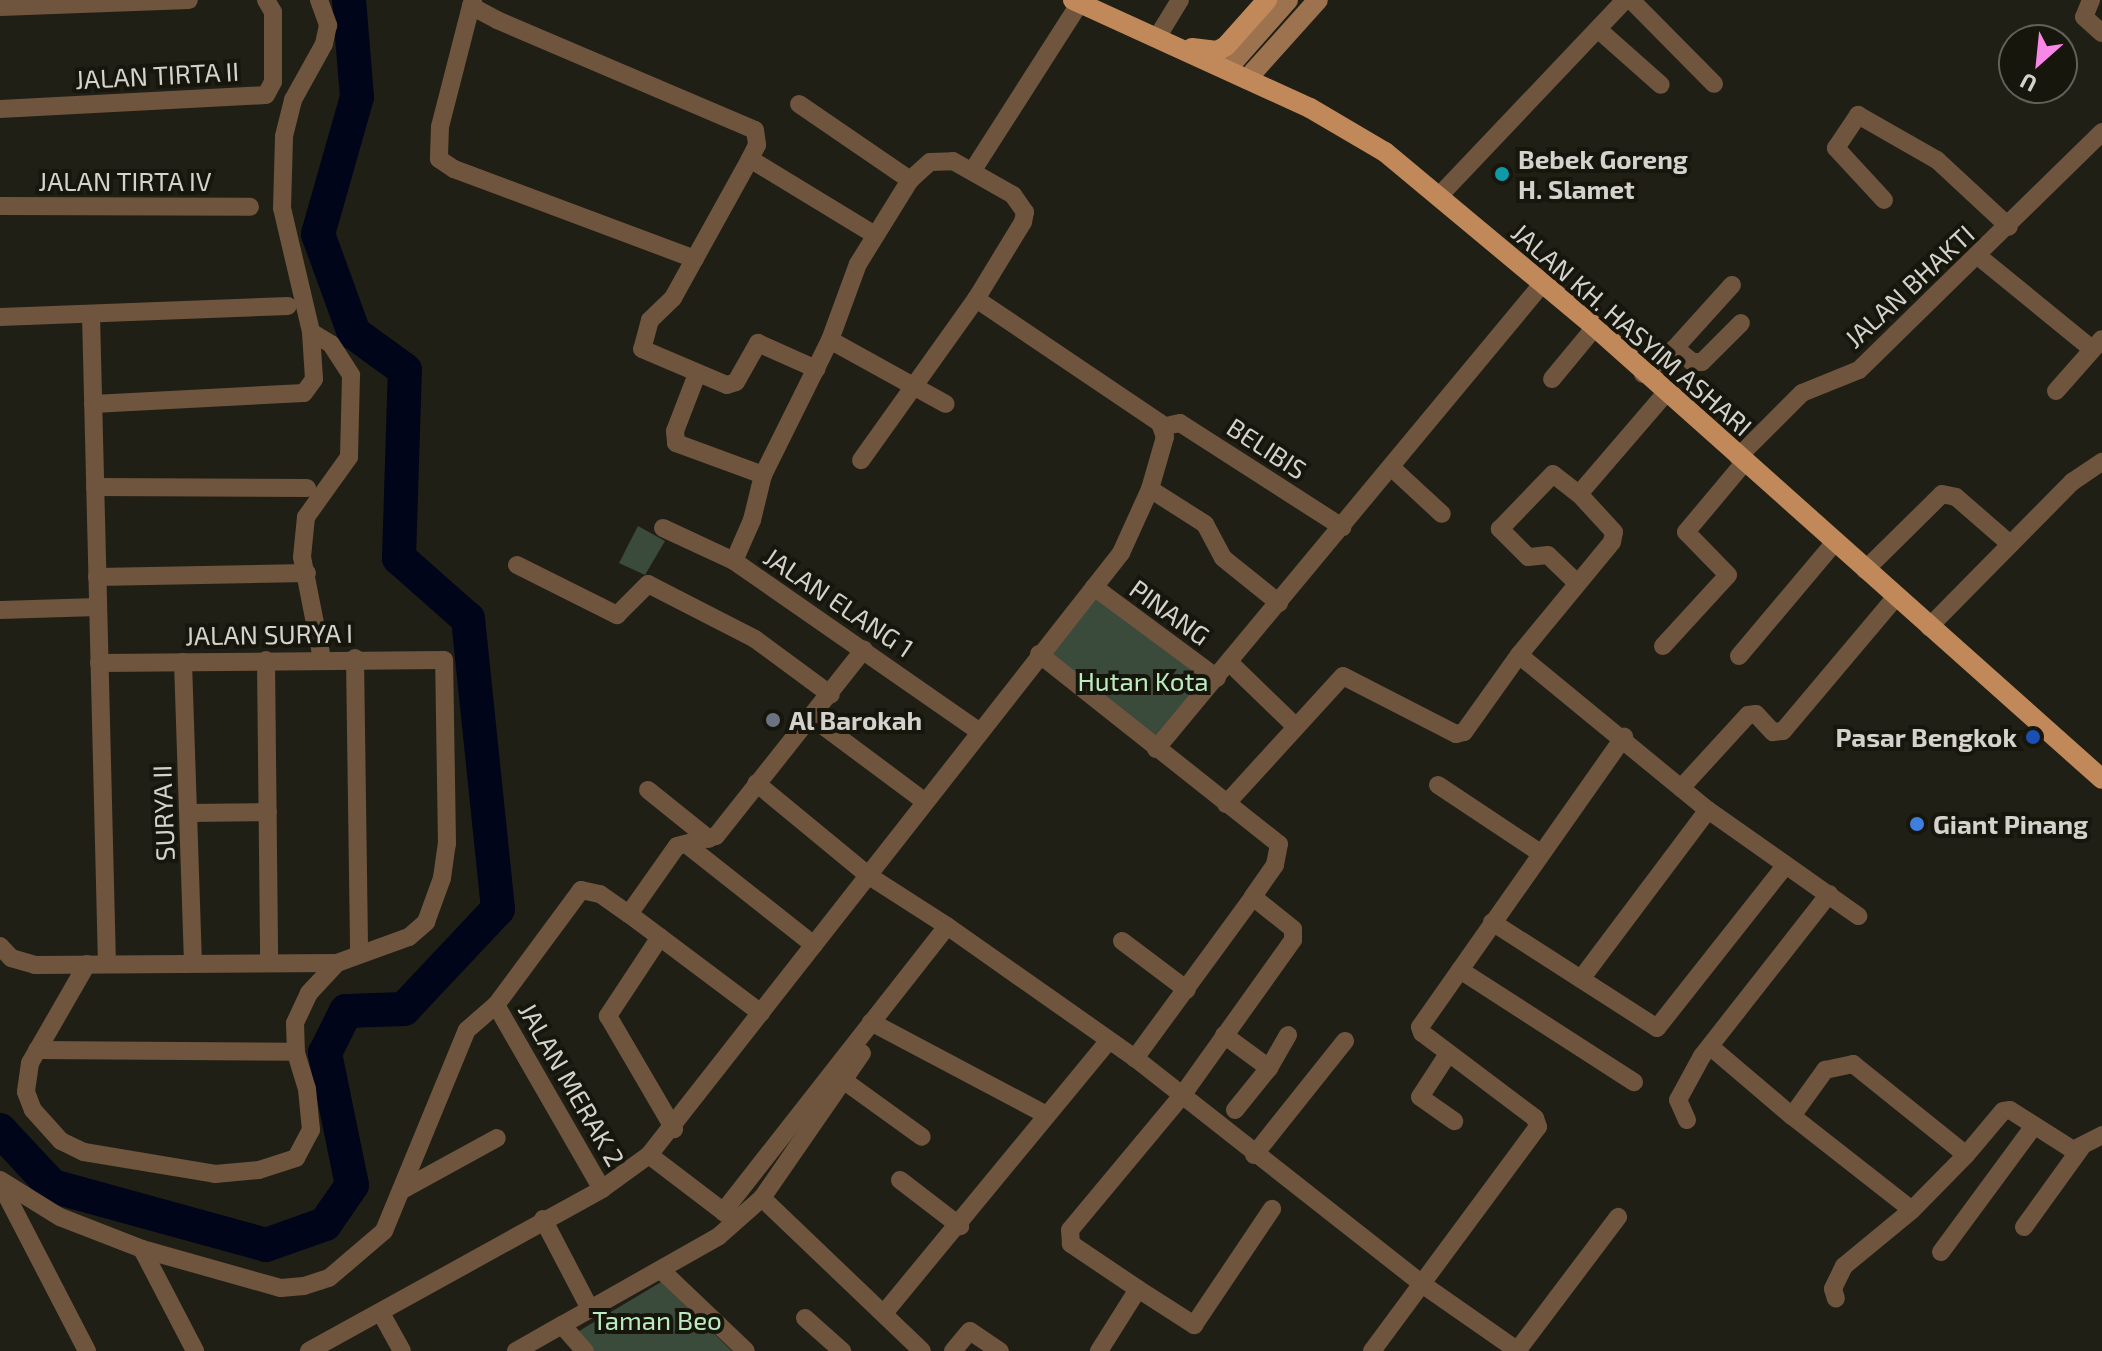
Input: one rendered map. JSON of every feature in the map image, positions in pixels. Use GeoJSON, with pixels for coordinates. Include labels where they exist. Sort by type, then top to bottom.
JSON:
{"type":"FeatureCollection","features":[{"type":"Feature","properties":{"kind":"main road"},"geometry":{"type":"LineString","coordinates":[[1168,40],[1205,50],[1226,46],[1267,0]]}},
{"type":"Feature","properties":{"kind":"main road"},"geometry":{"type":"LineString","coordinates":[[1227,69],[1288,0]]}},
{"type":"Feature","properties":{"kind":"main road"},"geometry":{"type":"LineString","coordinates":[[1247,79],[1318,0]]}},
{"type":"Feature","properties":{"kind":"main road","name":"JALAN KH. HASYIM ASHARI"},"geometry":{"type":"LineString","coordinates":[[1076,2],[1168,40],[1328,117],[1440,195],[1595,327],[1665,394],[2102,779]]}},
{"type":"Feature","properties":{"kind":"street"},"geometry":{"type":"LineString","coordinates":[[0,7],[189,0]]}},
{"type":"Feature","properties":{"kind":"street","name":"JALAN TIRTA II"},"geometry":{"type":"LineString","coordinates":[[0,109],[266,95],[273,82],[273,24],[266,0]]}},
{"type":"Feature","properties":{"kind":"street"},"geometry":{"type":"LineString","coordinates":[[93,404],[304,393],[314,379],[311,332],[282,208],[284,137],[293,100],[324,44],[328,25],[319,0]]}},
{"type":"Feature","properties":{"kind":"street"},"geometry":{"type":"LineString","coordinates":[[1168,40],[1180,0]]}},
{"type":"Feature","properties":{"kind":"street"},"geometry":{"type":"LineString","coordinates":[[1440,195],[1628,0],[1714,84]]}},
{"type":"Feature","properties":{"kind":"street"},"geometry":{"type":"LineString","coordinates":[[2091,0],[2084,17],[2102,33]]}},
{"type":"Feature","properties":{"kind":"street"},"geometry":{"type":"LineString","coordinates":[[973,170],[1076,2]]}},
{"type":"Feature","properties":{"kind":"street"},"geometry":{"type":"LineString","coordinates":[[695,259],[454,169],[439,159],[440,127],[472,3],[752,126],[758,138],[750,159],[695,259],[673,298],[650,320],[642,344],[646,352],[731,385],[758,343],[816,369]]}},
{"type":"Feature","properties":{"kind":"street"},"geometry":{"type":"LineString","coordinates":[[1600,31],[1661,85]]}},
{"type":"Feature","properties":{"kind":"street"},"geometry":{"type":"LineString","coordinates":[[799,104],[910,180]]}},
{"type":"Feature","properties":{"kind":"street"},"geometry":{"type":"LineString","coordinates":[[1884,200],[1836,148],[1858,115],[1937,160],[2009,227]]}},
{"type":"Feature","properties":{"kind":"street","name":"JALAN BHAKTI"},"geometry":{"type":"LineString","coordinates":[[1663,646],[1728,575],[1686,532],[1741,460],[1802,393],[1859,370],[2009,227],[2102,132]]}},
{"type":"Feature","properties":{"kind":"street"},"geometry":{"type":"LineString","coordinates":[[750,159],[875,235]]}},
{"type":"Feature","properties":{"kind":"street"},"geometry":{"type":"LineString","coordinates":[[734,561],[752,520],[763,475],[830,340],[858,264],[875,235],[910,180],[936,160],[973,170],[1013,195],[1025,212],[976,299],[861,460]]}},
{"type":"Feature","properties":{"kind":"street","name":"JALAN TIRTA IV"},"geometry":{"type":"LineString","coordinates":[[0,206],[250,207]]}},
{"type":"Feature","properties":{"kind":"street"},"geometry":{"type":"LineString","coordinates":[[1978,256],[2097,344],[2056,391]]}},
{"type":"Feature","properties":{"kind":"street"},"geometry":{"type":"LineString","coordinates":[[1156,749],[1542,284]]}},
{"type":"Feature","properties":{"kind":"street"},"geometry":{"type":"LineString","coordinates":[[1643,374],[1675,348],[1732,285]]}},
{"type":"Feature","properties":{"kind":"street"},"geometry":{"type":"LineString","coordinates":[[309,1351],[602,1189],[649,1155],[674,1129],[924,801],[1121,553],[1150,489],[1165,437],[1160,423],[976,299]]}},
{"type":"Feature","properties":{"kind":"street"},"geometry":{"type":"LineString","coordinates":[[0,317],[288,306]]}},
{"type":"Feature","properties":{"kind":"street"},"geometry":{"type":"LineString","coordinates":[[91,315],[107,964]]}},
{"type":"Feature","properties":{"kind":"street"},"geometry":{"type":"LineString","coordinates":[[1675,348],[1697,364],[1741,323]]}},
{"type":"Feature","properties":{"kind":"street"},"geometry":{"type":"LineString","coordinates":[[1552,379],[1595,327]]}},
{"type":"Feature","properties":{"kind":"street"},"geometry":{"type":"LineString","coordinates":[[311,332],[331,344],[351,375],[349,457],[332,488],[306,517],[302,557],[322,659]]}},
{"type":"Feature","properties":{"kind":"street"},"geometry":{"type":"LineString","coordinates":[[830,340],[946,404]]}},
{"type":"Feature","properties":{"kind":"street"},"geometry":{"type":"LineString","coordinates":[[697,374],[675,431],[676,443],[763,475]]}},
{"type":"Feature","properties":{"kind":"street"},"geometry":{"type":"LineString","coordinates":[[1579,494],[1665,394]]}},
{"type":"Feature","properties":{"kind":"street","name":"BELIBIS"},"geometry":{"type":"LineString","coordinates":[[1160,423],[1180,423],[1342,527]]}},
{"type":"Feature","properties":{"kind":"street"},"geometry":{"type":"LineString","coordinates":[[1929,627],[2072,482],[2102,462]]}},
{"type":"Feature","properties":{"kind":"street"},"geometry":{"type":"LineString","coordinates":[[1391,467],[1442,514]]}},
{"type":"Feature","properties":{"kind":"street"},"geometry":{"type":"LineString","coordinates":[[1226,804],[1343,676],[1456,734],[1464,732],[1519,655],[1615,537],[1579,494],[1556,473],[1500,529],[1528,557],[1544,554],[1577,583]]}},
{"type":"Feature","properties":{"kind":"street"},"geometry":{"type":"LineString","coordinates":[[95,487],[307,488]]}},
{"type":"Feature","properties":{"kind":"street"},"geometry":{"type":"LineString","coordinates":[[1150,489],[1205,524],[1223,558],[1279,603]]}},
{"type":"Feature","properties":{"kind":"street"},"geometry":{"type":"LineString","coordinates":[[1865,570],[1942,494],[1956,497],[2010,544]]}},
{"type":"Feature","properties":{"kind":"street","name":"JALAN ELANG 1"},"geometry":{"type":"LineString","coordinates":[[663,528],[734,561],[979,731]]}},
{"type":"Feature","properties":{"kind":"street"},"geometry":{"type":"LineString","coordinates":[[1739,656],[1835,542]]}},
{"type":"Feature","properties":{"kind":"street"},"geometry":{"type":"LineString","coordinates":[[517,565],[617,615],[648,584],[755,639],[831,695]]}},
{"type":"Feature","properties":{"kind":"street"},"geometry":{"type":"LineString","coordinates":[[97,577],[307,573]]}},
{"type":"Feature","properties":{"kind":"street","name":"PINANG"},"geometry":{"type":"LineString","coordinates":[[1094,587],[1217,678]]}},
{"type":"Feature","properties":{"kind":"street"},"geometry":{"type":"LineString","coordinates":[[1681,788],[1748,715],[1756,714],[1773,732],[1783,731],[1896,597]]}},
{"type":"Feature","properties":{"kind":"street"},"geometry":{"type":"LineString","coordinates":[[0,610],[98,607]]}},
{"type":"Feature","properties":{"kind":"street"},"geometry":{"type":"LineString","coordinates":[[629,914],[670,852],[686,844],[709,839],[814,719],[864,649]]}},
{"type":"Feature","properties":{"kind":"street"},"geometry":{"type":"LineString","coordinates":[[1039,654],[1279,844],[1275,865],[1135,1058]]}},
{"type":"Feature","properties":{"kind":"street"},"geometry":{"type":"LineString","coordinates":[[1519,655],[1624,737],[1708,810],[1858,916]]}},
{"type":"Feature","properties":{"kind":"street","name":"JALAN SURYA I"},"geometry":{"type":"LineString","coordinates":[[99,663],[439,657],[446,679],[442,878],[426,922],[409,937],[359,954]]}},
{"type":"Feature","properties":{"kind":"street"},"geometry":{"type":"LineString","coordinates":[[0,946],[11,958],[35,965],[269,961],[337,963],[359,954],[355,658]]}},
{"type":"Feature","properties":{"kind":"street"},"geometry":{"type":"LineString","coordinates":[[266,660],[269,961]]}},
{"type":"Feature","properties":{"kind":"street","name":"SURYA II"},"geometry":{"type":"LineString","coordinates":[[183,662],[193,962]]}},
{"type":"Feature","properties":{"kind":"street"},"geometry":{"type":"LineString","coordinates":[[1230,663],[1295,726]]}},
{"type":"Feature","properties":{"kind":"street"},"geometry":{"type":"LineString","coordinates":[[814,719],[924,801]]}},
{"type":"Feature","properties":{"kind":"street"},"geometry":{"type":"LineString","coordinates":[[1372,1351],[1538,1127],[1535,1118],[1420,1030],[1539,852],[1624,737]]}},
{"type":"Feature","properties":{"kind":"street"},"geometry":{"type":"LineString","coordinates":[[756,783],[869,876],[947,926],[1135,1058],[1254,1155],[1422,1284],[1517,1351],[1618,1217]]}},
{"type":"Feature","properties":{"kind":"street"},"geometry":{"type":"LineString","coordinates":[[1438,785],[1539,852]]}},
{"type":"Feature","properties":{"kind":"street"},"geometry":{"type":"LineString","coordinates":[[648,790],[709,839]]}},
{"type":"Feature","properties":{"kind":"street"},"geometry":{"type":"LineString","coordinates":[[1581,979],[1708,810]]}},
{"type":"Feature","properties":{"kind":"street"},"geometry":{"type":"LineString","coordinates":[[189,813],[268,812]]}},
{"type":"Feature","properties":{"kind":"street"},"geometry":{"type":"LineString","coordinates":[[686,844],[814,945]]}},
{"type":"Feature","properties":{"kind":"street"},"geometry":{"type":"LineString","coordinates":[[1492,922],[1657,1028],[1785,866]]}},
{"type":"Feature","properties":{"kind":"street"},"geometry":{"type":"LineString","coordinates":[[0,1181],[60,1217],[142,1249],[281,1288],[304,1286],[329,1278],[367,1249],[384,1231],[428,1115],[467,1030],[496,1005],[581,890],[600,894],[761,1013]]}},
{"type":"Feature","properties":{"kind":"street"},"geometry":{"type":"LineString","coordinates":[[1687,1120],[1678,1100],[1702,1056],[1712,1048],[1829,894]]}},
{"type":"Feature","properties":{"kind":"street"},"geometry":{"type":"LineString","coordinates":[[1253,897],[1296,934],[1181,1097],[1082,1211],[1070,1230],[1071,1244],[1194,1325],[1272,1209]]}},
{"type":"Feature","properties":{"kind":"street"},"geometry":{"type":"LineString","coordinates":[[729,1217],[947,926]]}},
{"type":"Feature","properties":{"kind":"street"},"geometry":{"type":"LineString","coordinates":[[660,937],[608,1016],[674,1129]]}},
{"type":"Feature","properties":{"kind":"street"},"geometry":{"type":"LineString","coordinates":[[1122,941],[1187,990]]}},
{"type":"Feature","properties":{"kind":"street"},"geometry":{"type":"LineString","coordinates":[[87,964],[37,1050],[26,1092],[33,1110],[61,1141],[84,1152],[153,1167],[215,1174],[259,1170],[296,1158],[311,1130],[307,1089],[296,1052],[295,1023],[309,993],[337,963]]}},
{"type":"Feature","properties":{"kind":"street"},"geometry":{"type":"LineString","coordinates":[[1460,970],[1634,1082]]}},
{"type":"Feature","properties":{"kind":"street","name":"JALAN MERAK 2"},"geometry":{"type":"LineString","coordinates":[[496,1005],[602,1189]]}},
{"type":"Feature","properties":{"kind":"street"},"geometry":{"type":"LineString","coordinates":[[516,1351],[661,1270],[729,1217],[762,1198],[869,1044],[872,1023]]}},
{"type":"Feature","properties":{"kind":"street"},"geometry":{"type":"LineString","coordinates":[[872,1023],[1045,1114]]}},
{"type":"Feature","properties":{"kind":"street"},"geometry":{"type":"LineString","coordinates":[[1224,1035],[1269,1068]]}},
{"type":"Feature","properties":{"kind":"street"},"geometry":{"type":"LineString","coordinates":[[1235,1110],[1269,1068],[1288,1035]]}},
{"type":"Feature","properties":{"kind":"street"},"geometry":{"type":"LineString","coordinates":[[885,1312],[960,1226],[1045,1114],[1108,1041]]}},
{"type":"Feature","properties":{"kind":"street"},"geometry":{"type":"LineString","coordinates":[[1254,1155],[1345,1041]]}},
{"type":"Feature","properties":{"kind":"street"},"geometry":{"type":"LineString","coordinates":[[1712,1048],[1792,1116],[1912,1210]]}},
{"type":"Feature","properties":{"kind":"street"},"geometry":{"type":"LineString","coordinates":[[37,1050],[296,1052]]}},
{"type":"Feature","properties":{"kind":"street"},"geometry":{"type":"LineString","coordinates":[[1448,1054],[1420,1097],[1454,1121]]}},
{"type":"Feature","properties":{"kind":"street"},"geometry":{"type":"LineString","coordinates":[[1792,1116],[1825,1070],[1853,1064],[1966,1155]]}},
{"type":"Feature","properties":{"kind":"street"},"geometry":{"type":"LineString","coordinates":[[843,1080],[922,1137]]}},
{"type":"Feature","properties":{"kind":"street"},"geometry":{"type":"LineString","coordinates":[[1836,1299],[1833,1289],[1844,1266],[1912,1210],[1966,1155],[2003,1111],[2034,1126],[2067,1148],[2081,1148]]}},
{"type":"Feature","properties":{"kind":"street"},"geometry":{"type":"LineString","coordinates":[[1941,1252],[2034,1126]]}},
{"type":"Feature","properties":{"kind":"street"},"geometry":{"type":"LineString","coordinates":[[2024,1227],[2081,1148],[2102,1135]]}},
{"type":"Feature","properties":{"kind":"street"},"geometry":{"type":"LineString","coordinates":[[402,1190],[497,1138]]}},
{"type":"Feature","properties":{"kind":"street"},"geometry":{"type":"LineString","coordinates":[[649,1155],[729,1217]]}},
{"type":"Feature","properties":{"kind":"street"},"geometry":{"type":"LineString","coordinates":[[900,1180],[960,1226]]}},
{"type":"Feature","properties":{"kind":"street"},"geometry":{"type":"LineString","coordinates":[[0,1181],[87,1351]]}},
{"type":"Feature","properties":{"kind":"street"},"geometry":{"type":"LineString","coordinates":[[762,1198],[885,1312],[922,1351]]}},
{"type":"Feature","properties":{"kind":"street"},"geometry":{"type":"LineString","coordinates":[[543,1219],[590,1309]]}},
{"type":"Feature","properties":{"kind":"street"},"geometry":{"type":"LineString","coordinates":[[142,1249],[195,1351]]}},
{"type":"Feature","properties":{"kind":"street"},"geometry":{"type":"LineString","coordinates":[[661,1270],[746,1351]]}},
{"type":"Feature","properties":{"kind":"street"},"geometry":{"type":"LineString","coordinates":[[1099,1351],[1138,1289]]}},
{"type":"Feature","properties":{"kind":"street"},"geometry":{"type":"LineString","coordinates":[[381,1313],[402,1351]]}},
{"type":"Feature","properties":{"kind":"street"},"geometry":{"type":"LineString","coordinates":[[805,1318],[838,1350]]}},
{"type":"Feature","properties":{"kind":"street"},"geometry":{"type":"LineString","coordinates":[[562,1325],[583,1350]]}},
{"type":"Feature","properties":{"kind":"street"},"geometry":{"type":"LineString","coordinates":[[953,1351],[970,1331],[1000,1351]]}},
{"type":"Feature","properties":{"kind":"green space"},"geometry":{"type":"Polygon","coordinates":[[[638,526],[665,541],[645,575],[619,563],[638,526]]]}},
{"type":"Feature","properties":{"kind":"green space","name":"Hutan Kota"},"geometry":{"type":"Polygon","coordinates":[[[1095,593],[1205,676],[1155,744],[1046,653],[1095,593]]]}},
{"type":"Feature","properties":{"kind":"green space","name":"Taman Beo"},"geometry":{"type":"Polygon","coordinates":[[[661,1282],[732,1351],[593,1351],[574,1334],[661,1282]]]}},
{"type":"Feature","properties":{"kind":"waterway"},"geometry":{"type":"LineString","coordinates":[[0,1130],[52,1186],[266,1245],[325,1224],[352,1185],[325,1053],[346,1011],[404,1009],[498,909],[468,619],[399,558],[405,370],[354,333],[318,234],[357,97],[349,0]]}},
{"type":"Feature","properties":{"kind":"place","name":"Bebek Goreng H. Slamet"},"geometry":{"type":"Point","coordinates":[1502,174]}},
{"type":"Feature","properties":{"kind":"place","name":"Al Barokah"},"geometry":{"type":"Point","coordinates":[773,720]}},
{"type":"Feature","properties":{"kind":"place","name":"Pasar Bengkok"},"geometry":{"type":"Point","coordinates":[2033,737]}},
{"type":"Feature","properties":{"kind":"place","name":"Giant Pinang"},"geometry":{"type":"Point","coordinates":[1917,824]}}]}
